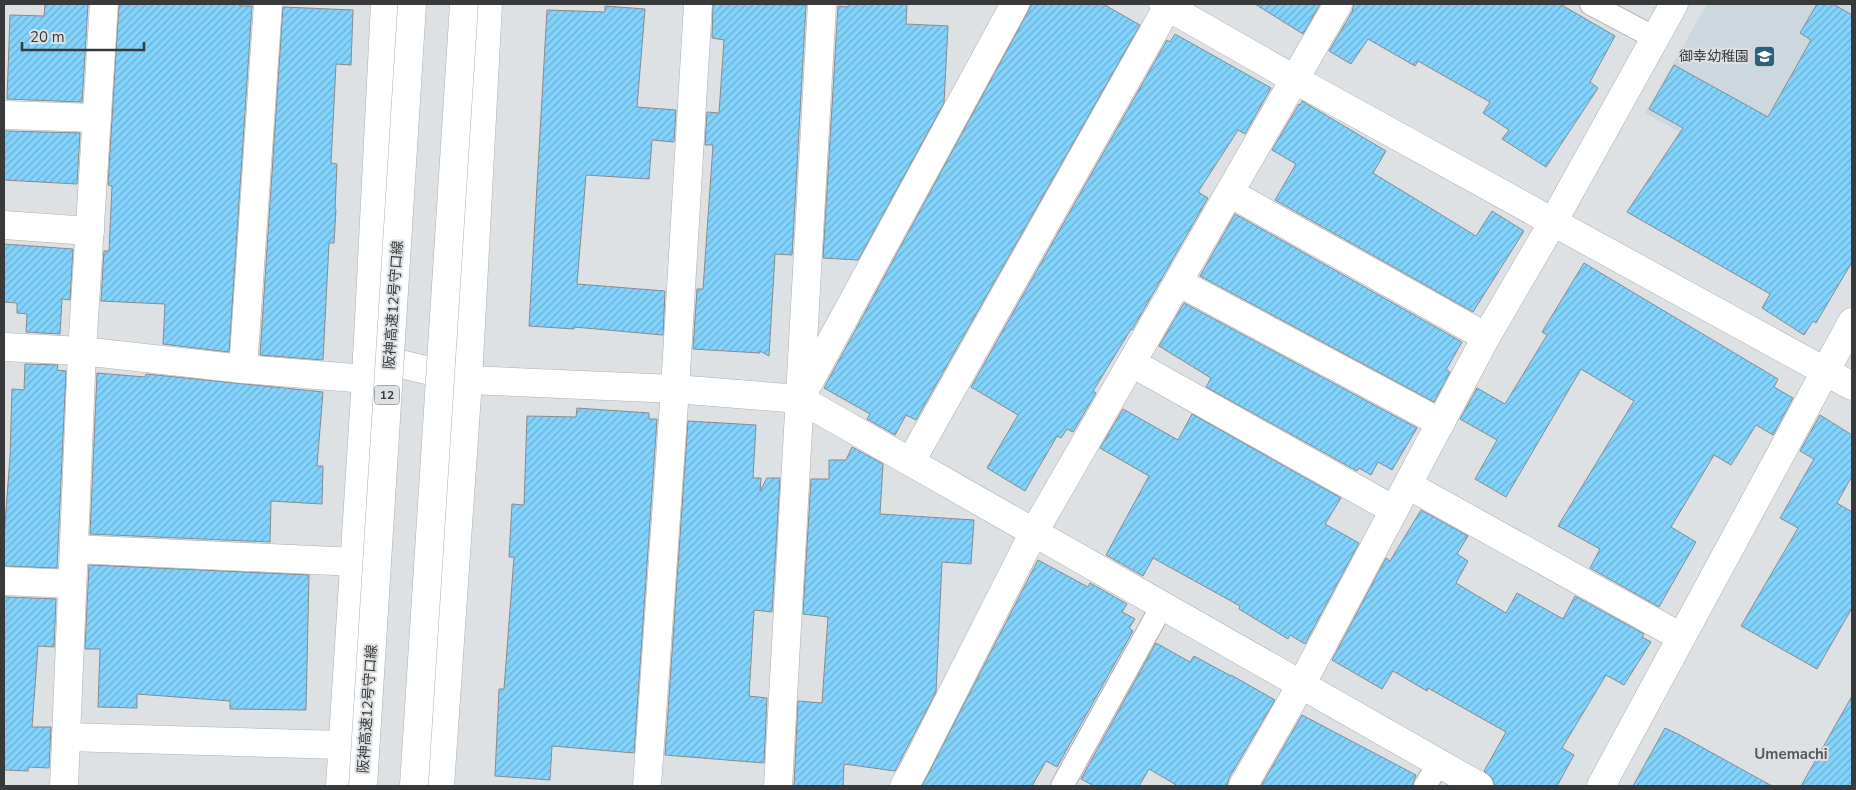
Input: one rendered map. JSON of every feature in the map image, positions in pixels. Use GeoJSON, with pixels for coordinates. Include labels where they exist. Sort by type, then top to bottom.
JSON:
{"type":"FeatureCollection","features":[{"type":"Feature","properties":{"kind":"main road"},"geometry":{"type":"LineString","coordinates":[[64,786],[82,351],[104,4]]}},
{"type":"Feature","properties":{"kind":"main road"},"geometry":{"type":"LineString","coordinates":[[243,369],[268,4]]}},
{"type":"Feature","properties":{"kind":"main road"},"geometry":{"type":"LineString","coordinates":[[340,786],[356,562],[385,4]]}},
{"type":"Feature","properties":{"kind":"main road","name":"阪神高速12号守口線"},"geometry":{"type":"LineString","coordinates":[[363,786],[412,4]]}},
{"type":"Feature","properties":{"kind":"main road"},"geometry":{"type":"LineString","coordinates":[[414,786],[464,4]]}},
{"type":"Feature","properties":{"kind":"main road"},"geometry":{"type":"LineString","coordinates":[[440,786],[468,380],[488,4]]}},
{"type":"Feature","properties":{"kind":"main road"},"geometry":{"type":"LineString","coordinates":[[647,786],[675,389],[698,4]]}},
{"type":"Feature","properties":{"kind":"main road"},"geometry":{"type":"LineString","coordinates":[[778,786],[811,172],[822,4]]}},
{"type":"Feature","properties":{"kind":"main road"},"geometry":{"type":"LineString","coordinates":[[800,398],[1015,4]]}},
{"type":"Feature","properties":{"kind":"main road"},"geometry":{"type":"LineString","coordinates":[[904,786],[914,770],[1034,532],[1338,4]]}},
{"type":"Feature","properties":{"kind":"main road"},"geometry":{"type":"LineString","coordinates":[[1244,786],[1301,685],[1486,337],[1553,222],[1674,4]]}},
{"type":"Feature","properties":{"kind":"main road"},"geometry":{"type":"LineString","coordinates":[[911,461],[1166,5],[1294,79],[1852,386]]}},
{"type":"Feature","properties":{"kind":"main road"},"geometry":{"type":"LineString","coordinates":[[4,115],[97,118]]}},
{"type":"Feature","properties":{"kind":"main road"},"geometry":{"type":"LineString","coordinates":[[1230,193],[1486,337]]}},
{"type":"Feature","properties":{"kind":"main road"},"geometry":{"type":"LineString","coordinates":[[4,225],[90,231]]}},
{"type":"Feature","properties":{"kind":"main road"},"geometry":{"type":"LineString","coordinates":[[1178,282],[1441,423]]}},
{"type":"Feature","properties":{"kind":"main road"},"geometry":{"type":"LineString","coordinates":[[1600,786],[1852,322]]}},
{"type":"Feature","properties":{"kind":"main road"},"geometry":{"type":"LineString","coordinates":[[4,348],[82,351],[243,369],[367,367],[468,380],[675,389],[800,398],[1301,685],[1432,775],[1480,786]]}},
{"type":"Feature","properties":{"kind":"main road"},"geometry":{"type":"LineString","coordinates":[[1132,363],[1394,510]]}},
{"type":"Feature","properties":{"kind":"main road"},"geometry":{"type":"LineString","coordinates":[[1408,484],[1681,636]]}},
{"type":"Feature","properties":{"kind":"main road"},"geometry":{"type":"LineString","coordinates":[[74,549],[356,562]]}},
{"type":"Feature","properties":{"kind":"main road"},"geometry":{"type":"LineString","coordinates":[[4,581],[72,584]]}},
{"type":"Feature","properties":{"kind":"main road"},"geometry":{"type":"LineString","coordinates":[[66,737],[343,745]]}},
{"type":"Feature","properties":{"kind":"lane"},"geometry":{"type":"LineString","coordinates":[[1591,4],[1655,38]]}},
{"type":"Feature","properties":{"kind":"lane"},"geometry":{"type":"LineString","coordinates":[[1062,786],[1162,606]]}},
{"type":"Feature","properties":{"kind":"shaded area","name":"御幸幼稚園"},"geometry":{"type":"Polygon","coordinates":[[[1707,4],[1852,4],[1852,108],[1801,199],[1645,113],[1707,4]]]}},
{"type":"Feature","properties":{"kind":"building"},"geometry":{"type":"Polygon","coordinates":[[[45,4],[88,4],[82,102],[7,99],[10,15],[44,16],[45,4]]]}},
{"type":"Feature","properties":{"kind":"building"},"geometry":{"type":"Polygon","coordinates":[[[119,4],[240,4],[240,6],[252,6],[229,352],[163,344],[165,304],[101,301],[104,251],[109,251],[112,186],[108,185],[119,4]]]}},
{"type":"Feature","properties":{"kind":"building"},"geometry":{"type":"Polygon","coordinates":[[[713,4],[806,5],[792,255],[775,254],[769,356],[760,351],[760,353],[693,349],[697,289],[703,289],[713,145],[705,145],[707,112],[719,113],[724,40],[712,38],[713,4]]]}},
{"type":"Feature","properties":{"kind":"building"},"geometry":{"type":"Polygon","coordinates":[[[848,4],[907,4],[906,24],[948,26],[944,103],[858,260],[823,258],[838,6],[848,7],[848,4]]]}},
{"type":"Feature","properties":{"kind":"building"},"geometry":{"type":"Polygon","coordinates":[[[1032,4],[1103,4],[1140,25],[916,420],[906,415],[895,435],[867,419],[870,414],[824,388],[1032,4]]]}},
{"type":"Feature","properties":{"kind":"building"},"geometry":{"type":"Polygon","coordinates":[[[1255,4],[1320,4],[1303,34],[1255,4]]]}},
{"type":"Feature","properties":{"kind":"building"},"geometry":{"type":"Polygon","coordinates":[[[1354,4],[1560,4],[1615,36],[1590,82],[1598,88],[1546,167],[1502,139],[1509,130],[1483,113],[1490,102],[1418,61],[1415,66],[1368,39],[1351,64],[1329,51],[1352,12],[1354,4]]]}},
{"type":"Feature","properties":{"kind":"building"},"geometry":{"type":"Polygon","coordinates":[[[1817,4],[1833,4],[1852,15],[1852,262],[1816,323],[1813,321],[1804,335],[1762,308],[1770,294],[1627,212],[1683,128],[1649,109],[1674,65],[1768,117],[1811,40],[1800,33],[1817,4]]]}},
{"type":"Feature","properties":{"kind":"building"},"geometry":{"type":"Polygon","coordinates":[[[605,6],[645,9],[637,107],[676,110],[674,142],[652,140],[649,179],[586,175],[577,284],[665,291],[663,335],[574,327],[574,329],[529,326],[547,10],[605,12],[605,6]]]}},
{"type":"Feature","properties":{"kind":"building"},"geometry":{"type":"Polygon","coordinates":[[[283,7],[353,10],[351,65],[336,64],[331,163],[337,164],[336,209],[334,243],[329,243],[323,360],[260,355],[283,7]]]}},
{"type":"Feature","properties":{"kind":"building"},"geometry":{"type":"Polygon","coordinates":[[[1175,34],[1271,88],[1245,134],[1238,130],[1198,192],[1208,198],[1132,330],[1093,391],[1096,393],[1073,432],[1067,429],[1061,438],[1057,436],[1025,491],[987,468],[1018,415],[971,387],[1167,40],[1170,42],[1175,34]]]}},
{"type":"Feature","properties":{"kind":"building"},"geometry":{"type":"Polygon","coordinates":[[[1302,101],[1386,151],[1373,173],[1476,236],[1492,211],[1524,231],[1473,312],[1275,200],[1296,164],[1272,150],[1302,101]]]}},
{"type":"Feature","properties":{"kind":"building"},"geometry":{"type":"Polygon","coordinates":[[[4,132],[80,133],[77,184],[4,180],[4,132]]]}},
{"type":"Feature","properties":{"kind":"building"},"geometry":{"type":"Polygon","coordinates":[[[1235,214],[1462,342],[1446,370],[1450,372],[1434,402],[1200,276],[1235,214]]]}},
{"type":"Feature","properties":{"kind":"building"},"geometry":{"type":"Polygon","coordinates":[[[4,244],[73,249],[70,300],[62,299],[60,334],[26,332],[27,314],[17,313],[17,303],[4,302],[4,244]]]}},
{"type":"Feature","properties":{"kind":"building"},"geometry":{"type":"Polygon","coordinates":[[[1584,263],[1778,379],[1774,387],[1793,398],[1773,435],[1756,425],[1731,465],[1714,455],[1671,527],[1696,542],[1659,607],[1590,568],[1600,549],[1558,526],[1634,401],[1581,369],[1506,497],[1475,479],[1497,440],[1460,419],[1477,388],[1505,404],[1547,335],[1542,332],[1584,263]]]}},
{"type":"Feature","properties":{"kind":"building"},"geometry":{"type":"Polygon","coordinates":[[[1184,303],[1417,428],[1392,470],[1378,462],[1371,475],[1359,468],[1357,471],[1206,387],[1211,378],[1159,346],[1184,303]]]}},
{"type":"Feature","properties":{"kind":"building"},"geometry":{"type":"Polygon","coordinates":[[[25,364],[58,365],[57,370],[66,371],[57,568],[4,566],[12,389],[24,390],[25,364]]]}},
{"type":"Feature","properties":{"kind":"building"},"geometry":{"type":"Polygon","coordinates":[[[97,373],[145,377],[146,374],[323,392],[317,466],[323,466],[322,504],[271,501],[270,542],[90,534],[97,373]]]}},
{"type":"Feature","properties":{"kind":"building"},"geometry":{"type":"Polygon","coordinates":[[[577,408],[649,413],[649,419],[657,419],[634,753],[552,746],[550,780],[495,776],[499,689],[504,689],[514,557],[509,557],[512,504],[524,505],[527,416],[576,417],[577,408]]]}},
{"type":"Feature","properties":{"kind":"building"},"geometry":{"type":"Polygon","coordinates":[[[1123,409],[1178,440],[1192,414],[1341,498],[1325,524],[1359,543],[1305,644],[1290,635],[1288,639],[1239,609],[1240,606],[1153,558],[1143,576],[1106,555],[1149,476],[1100,448],[1123,409]]]}},
{"type":"Feature","properties":{"kind":"building"},"geometry":{"type":"Polygon","coordinates":[[[1820,415],[1852,435],[1852,476],[1837,503],[1852,512],[1852,608],[1817,669],[1741,626],[1798,528],[1780,518],[1814,459],[1800,451],[1820,415]]]}},
{"type":"Feature","properties":{"kind":"building"},"geometry":{"type":"Polygon","coordinates":[[[688,421],[756,425],[753,478],[761,478],[760,491],[767,478],[780,478],[772,612],[754,610],[749,696],[767,698],[764,763],[665,755],[688,421]]]}},
{"type":"Feature","properties":{"kind":"building"},"geometry":{"type":"Polygon","coordinates":[[[852,447],[883,464],[880,514],[974,520],[971,564],[942,562],[936,692],[895,771],[844,764],[843,786],[794,786],[798,701],[822,703],[828,617],[803,614],[811,479],[829,479],[829,460],[846,460],[852,447]]]}},
{"type":"Feature","properties":{"kind":"building"},"geometry":{"type":"Polygon","coordinates":[[[1421,510],[1468,536],[1457,554],[1468,561],[1456,583],[1506,613],[1517,593],[1563,619],[1575,596],[1644,634],[1642,637],[1651,642],[1624,685],[1606,675],[1562,748],[1574,755],[1557,786],[1495,786],[1492,778],[1484,771],[1506,732],[1428,688],[1427,691],[1393,671],[1382,689],[1332,660],[1386,558],[1390,561],[1421,510]]]}},
{"type":"Feature","properties":{"kind":"building"},"geometry":{"type":"Polygon","coordinates":[[[1038,560],[1088,587],[1090,583],[1127,604],[1122,612],[1135,619],[1129,628],[1133,631],[1057,767],[1046,761],[1032,786],[922,786],[1038,560]]]}},
{"type":"Feature","properties":{"kind":"building"},"geometry":{"type":"Polygon","coordinates":[[[89,565],[309,575],[306,710],[230,709],[230,701],[137,694],[137,708],[98,707],[100,649],[85,649],[89,565]]]}},
{"type":"Feature","properties":{"kind":"building"},"geometry":{"type":"Polygon","coordinates":[[[4,597],[56,599],[54,647],[38,646],[32,727],[51,727],[49,768],[29,767],[28,771],[4,770],[4,597]]]}},
{"type":"Feature","properties":{"kind":"building"},"geometry":{"type":"Polygon","coordinates":[[[1156,643],[1190,662],[1194,656],[1275,700],[1229,778],[1227,786],[1178,786],[1149,769],[1139,786],[1094,786],[1081,779],[1156,643]]]}},
{"type":"Feature","properties":{"kind":"building"},"geometry":{"type":"Polygon","coordinates":[[[1852,696],[1852,786],[1801,786],[1852,696]]]}},
{"type":"Feature","properties":{"kind":"building"},"geometry":{"type":"Polygon","coordinates":[[[1302,715],[1416,775],[1412,786],[1261,786],[1302,715]]]}},
{"type":"Feature","properties":{"kind":"building"},"geometry":{"type":"Polygon","coordinates":[[[1665,728],[1678,734],[1772,786],[1633,786],[1665,728]]]}},
{"type":"Feature","properties":{"kind":"place","name":"御幸幼稚園"},"geometry":{"type":"Point","coordinates":[1765,56]}},
{"type":"Feature","properties":{"kind":"district","name":"Umemachi"},"geometry":{"type":"Point","coordinates":[1791,754]}}]}
